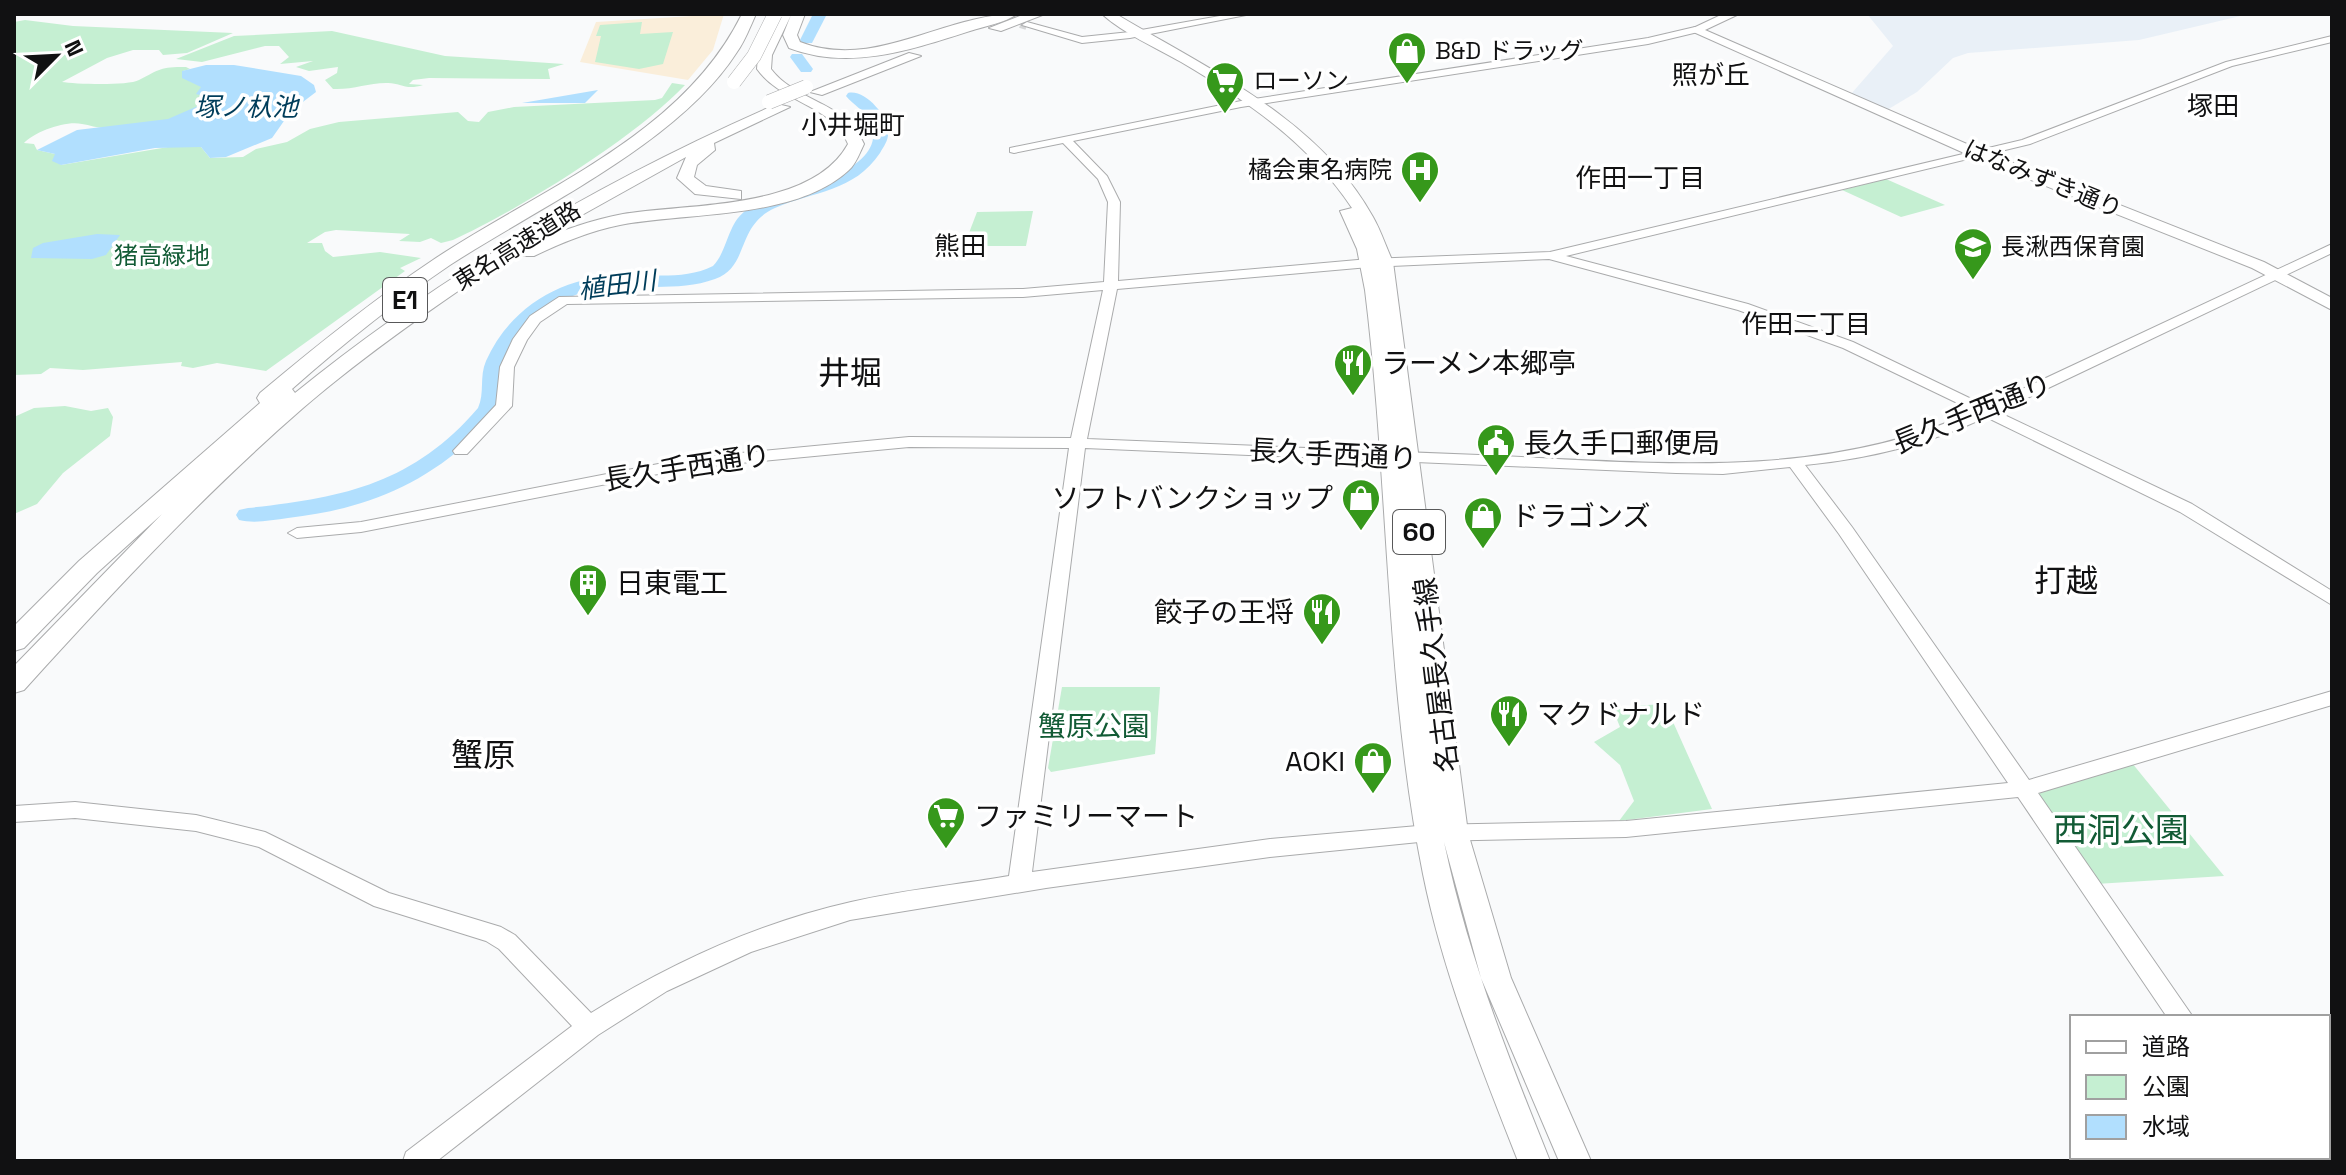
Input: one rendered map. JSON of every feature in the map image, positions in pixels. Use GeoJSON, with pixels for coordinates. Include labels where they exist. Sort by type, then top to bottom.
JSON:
{"type":"FeatureCollection","features":[{"type":"Feature","properties":{"kind":"highway"},"geometry":{"type":"LineString","coordinates":[[767,14],[745,59],[751,73],[776,101]]}},
{"type":"Feature","properties":{"kind":"highway"},"geometry":{"type":"LineString","coordinates":[[554,191],[668,130],[716,98],[734,82],[754,56],[775,14]]}},
{"type":"Feature","properties":{"kind":"highway"},"geometry":{"type":"LineString","coordinates":[[423,307],[525,253],[586,229],[646,216],[768,199],[808,188],[837,172],[853,155],[856,144],[853,133],[838,119],[782,88],[764,69],[765,55],[785,14]]}},
{"type":"Feature","properties":{"kind":"highway"},"geometry":{"type":"LineString","coordinates":[[798,14],[790,35],[794,45],[810,51],[836,54],[893,48],[1013,14]]}},
{"type":"Feature","properties":{"kind":"highway"},"geometry":{"type":"LineString","coordinates":[[815,91],[1013,14]]}},
{"type":"Feature","properties":{"kind":"highway"},"geometry":{"type":"LineString","coordinates":[[748,16],[738,61],[776,101],[835,129],[842,144],[834,161],[804,182],[758,194],[719,195],[688,183],[686,168],[701,153],[776,101],[1033,19]]}},
{"type":"Feature","properties":{"kind":"highway"},"geometry":{"type":"LineString","coordinates":[[88,567],[231,431],[342,337],[440,264],[650,130],[690,99],[718,70],[748,16]]}},
{"type":"Feature","properties":{"kind":"highway","name":"東名高速道路"},"geometry":{"type":"LineString","coordinates":[[14,683],[133,556],[255,441],[340,367],[423,307],[591,199],[776,101]]}},
{"type":"Feature","properties":{"kind":"highway","name":"東名高速道路"},"geometry":{"type":"LineString","coordinates":[[14,642],[88,567],[283,394],[414,294],[520,226],[610,176],[776,101]]}},
{"type":"Feature","properties":{"kind":"main road","name":"名古屋長久手線"},"geometry":{"type":"LineString","coordinates":[[1091,14],[1135,35],[1290,129],[1339,174],[1376,234],[1402,457],[1455,833],[1496,978],[1575,1161]]}},
{"type":"Feature","properties":{"kind":"main road","name":"名古屋長久手線"},"geometry":{"type":"LineString","coordinates":[[1108,14],[1135,35]]}},
{"type":"Feature","properties":{"kind":"main road"},"geometry":{"type":"LineString","coordinates":[[1695,30],[1733,14]]}},
{"type":"Feature","properties":{"kind":"main road","name":"はなみずき通り"},"geometry":{"type":"LineString","coordinates":[[1695,30],[1978,154],[2276,274],[2332,305]]}},
{"type":"Feature","properties":{"kind":"main road","name":"名古屋長久手線"},"geometry":{"type":"LineString","coordinates":[[1402,457],[1429,833],[1456,949],[1490,1051],[1534,1161]]}},
{"type":"Feature","properties":{"kind":"street"},"geometry":{"type":"LineString","coordinates":[[1033,19],[1082,40],[1135,35],[1246,14]]}},
{"type":"Feature","properties":{"kind":"street"},"geometry":{"type":"LineString","coordinates":[[1014,150],[1248,104],[1648,41],[1695,30]]}},
{"type":"Feature","properties":{"kind":"street"},"geometry":{"type":"LineString","coordinates":[[461,451],[504,406],[507,367],[520,339],[535,319],[564,300],[1023,293],[1377,263],[1549,255],[2026,142],[2229,64],[2332,39]]}},
{"type":"Feature","properties":{"kind":"street"},"geometry":{"type":"LineString","coordinates":[[1019,883],[1078,443],[1111,285],[1114,202],[1098,172],[1067,141]]}},
{"type":"Feature","properties":{"kind":"street","name":"長久手西通り"},"geometry":{"type":"LineString","coordinates":[[297,533],[361,527],[643,471],[742,456],[909,442],[1078,443],[1676,468],[1795,463],[1887,448],[1989,412],[2332,248]]}},
{"type":"Feature","properties":{"kind":"street"},"geometry":{"type":"LineString","coordinates":[[1549,255],[1798,325],[1989,412],[2186,508],[2332,599]]}},
{"type":"Feature","properties":{"kind":"street"},"geometry":{"type":"LineString","coordinates":[[1795,463],[2180,1015]]}},
{"type":"Feature","properties":{"kind":"street"},"geometry":{"type":"LineString","coordinates":[[416,1161],[589,1027],[658,984],[744,945],[873,906],[1270,848],[1429,833],[1626,829],[2025,789],[2332,698]]}},
{"type":"Feature","properties":{"kind":"street"},"geometry":{"type":"LineString","coordinates":[[14,814],[75,810],[196,823],[265,840],[382,900],[493,934],[507,942],[589,1027]]}},
{"type":"Feature","properties":{"kind":"shaded area"},"geometry":{"type":"Polygon","coordinates":[[[724,14],[713,50],[688,80],[580,62],[596,22],[724,14]]]}},
{"type":"Feature","properties":{"kind":"shaded area"},"geometry":{"type":"Polygon","coordinates":[[[1867,14],[2249,14],[2139,40],[1968,53],[1953,58],[1917,92],[1887,110],[1851,94],[1893,46],[1867,14]]]}},
{"type":"Feature","properties":{"kind":"green space","name":"猪高緑地"},"geometry":{"type":"Polygon","coordinates":[[[25,20],[73,26],[233,33],[187,53],[163,55],[159,50],[133,50],[107,58],[62,82],[133,82],[165,68],[186,67],[190,69],[183,71],[185,76],[202,87],[200,94],[207,103],[186,115],[145,125],[106,128],[75,123],[59,125],[24,143],[34,144],[37,150],[55,154],[61,165],[168,147],[201,147],[210,158],[243,157],[256,149],[287,142],[310,129],[339,122],[458,112],[468,121],[479,122],[488,112],[514,107],[655,100],[662,98],[672,83],[685,85],[637,127],[575,171],[453,240],[441,243],[431,238],[420,242],[399,241],[410,234],[336,230],[325,232],[307,243],[322,243],[325,251],[333,257],[380,252],[421,258],[400,268],[405,271],[266,371],[217,363],[193,368],[181,366],[182,362],[83,370],[50,368],[41,374],[14,375],[14,22],[25,20]]]}},
{"type":"Feature","properties":{"kind":"green space"},"geometry":{"type":"Polygon","coordinates":[[[642,22],[640,34],[673,32],[663,64],[639,69],[595,62],[601,36],[596,36],[600,25],[642,22]]]}},
{"type":"Feature","properties":{"kind":"green space"},"geometry":{"type":"Polygon","coordinates":[[[332,31],[445,56],[564,64],[548,69],[550,79],[429,78],[413,80],[409,84],[423,85],[417,87],[386,83],[333,89],[325,80],[337,73],[338,67],[309,71],[296,67],[313,61],[280,64],[289,57],[279,46],[265,46],[202,62],[176,59],[234,36],[332,31]]]}},
{"type":"Feature","properties":{"kind":"green space"},"geometry":{"type":"Polygon","coordinates":[[[1886,179],[1945,205],[1901,217],[1842,190],[1886,179]]]}},
{"type":"Feature","properties":{"kind":"green space"},"geometry":{"type":"Polygon","coordinates":[[[1033,211],[1026,246],[964,246],[977,212],[1033,211]]]}},
{"type":"Feature","properties":{"kind":"green space"},"geometry":{"type":"Polygon","coordinates":[[[65,406],[91,411],[108,408],[113,417],[110,436],[63,473],[37,504],[14,514],[14,417],[34,408],[65,406]]]}},
{"type":"Feature","properties":{"kind":"green space","name":"蟹原公園"},"geometry":{"type":"Polygon","coordinates":[[[1062,687],[1160,687],[1155,754],[1051,772],[1048,768],[1062,687]]]}},
{"type":"Feature","properties":{"kind":"green space"},"geometry":{"type":"Polygon","coordinates":[[[1665,704],[1712,809],[1619,821],[1634,801],[1620,765],[1594,742],[1620,727],[1612,707],[1665,704]]]}},
{"type":"Feature","properties":{"kind":"green space","name":"西洞公園"},"geometry":{"type":"Polygon","coordinates":[[[2132,763],[2224,876],[2096,884],[2034,794],[2132,763]]]}},
{"type":"Feature","properties":{"kind":"water","name":"塚ノ杁池"},"geometry":{"type":"Polygon","coordinates":[[[206,65],[234,65],[301,76],[314,85],[316,92],[291,111],[272,138],[226,157],[210,158],[201,147],[155,148],[61,165],[52,161],[55,154],[37,150],[77,130],[168,119],[207,102],[204,96],[196,94],[201,87],[182,78],[182,71],[206,65]]]}},
{"type":"Feature","properties":{"kind":"water"},"geometry":{"type":"Polygon","coordinates":[[[598,90],[585,103],[522,103],[598,90]]]}},
{"type":"Feature","properties":{"kind":"water"},"geometry":{"type":"Polygon","coordinates":[[[97,234],[120,235],[106,255],[92,259],[31,258],[33,248],[43,243],[97,234]]]}},
{"type":"Feature","properties":{"kind":"waterway","name":"植田川"},"geometry":{"type":"LineString","coordinates":[[807,40],[820,14]]}},
{"type":"Feature","properties":{"kind":"waterway","name":"植田川"},"geometry":{"type":"LineString","coordinates":[[797,57],[806,69]]}},
{"type":"Feature","properties":{"kind":"waterway","name":"植田川"},"geometry":{"type":"LineString","coordinates":[[248,515],[354,500],[384,489],[432,459],[486,412],[492,399],[492,374],[504,347],[534,311],[560,294],[590,283],[676,281],[710,275],[720,270],[731,255],[740,228],[753,213],[836,183],[866,162],[877,145],[880,130],[871,111],[853,96]]}},
{"type":"Feature","properties":{"kind":"tunnel"},"geometry":{"type":"LineString","coordinates":[[992,14],[1027,25]]}},
{"type":"Feature","properties":{"kind":"place","name":"B&D ドラッグ"},"geometry":{"type":"Point","coordinates":[1407,85]}},
{"type":"Feature","properties":{"kind":"place","name":"ローソン"},"geometry":{"type":"Point","coordinates":[1225,115]}},
{"type":"Feature","properties":{"kind":"place","name":"橘会東名病院"},"geometry":{"type":"Point","coordinates":[1420,204]}},
{"type":"Feature","properties":{"kind":"place","name":"長湫西保育園"},"geometry":{"type":"Point","coordinates":[1973,281]}},
{"type":"Feature","properties":{"kind":"place","name":"ラーメン本郷亭"},"geometry":{"type":"Point","coordinates":[1353,397]}},
{"type":"Feature","properties":{"kind":"place","name":"長久手口郵便局"},"geometry":{"type":"Point","coordinates":[1496,477]}},
{"type":"Feature","properties":{"kind":"place","name":"ソフトバンクショップ"},"geometry":{"type":"Point","coordinates":[1361,532]}},
{"type":"Feature","properties":{"kind":"place","name":"ドラゴンズ"},"geometry":{"type":"Point","coordinates":[1483,550]}},
{"type":"Feature","properties":{"kind":"place","name":"日東電工"},"geometry":{"type":"Point","coordinates":[588,617]}},
{"type":"Feature","properties":{"kind":"place","name":"餃子の王将"},"geometry":{"type":"Point","coordinates":[1322,646]}},
{"type":"Feature","properties":{"kind":"place","name":"マクドナルド"},"geometry":{"type":"Point","coordinates":[1509,748]}},
{"type":"Feature","properties":{"kind":"place","name":"AOKI"},"geometry":{"type":"Point","coordinates":[1373,795]}},
{"type":"Feature","properties":{"kind":"place","name":"ファミリーマート"},"geometry":{"type":"Point","coordinates":[946,850]}},
{"type":"Feature","properties":{"kind":"district","name":"照が丘"},"geometry":{"type":"Point","coordinates":[1711,75]}},
{"type":"Feature","properties":{"kind":"district","name":"塚田"},"geometry":{"type":"Point","coordinates":[2213,106]}},
{"type":"Feature","properties":{"kind":"district","name":"小井堀町"},"geometry":{"type":"Point","coordinates":[853,125]}},
{"type":"Feature","properties":{"kind":"district","name":"作田一丁目"},"geometry":{"type":"Point","coordinates":[1640,178]}},
{"type":"Feature","properties":{"kind":"district","name":"熊田"},"geometry":{"type":"Point","coordinates":[960,246]}},
{"type":"Feature","properties":{"kind":"district","name":"作田二丁目"},"geometry":{"type":"Point","coordinates":[1806,324]}},
{"type":"Feature","properties":{"kind":"district","name":"井堀"},"geometry":{"type":"Point","coordinates":[850,373]}},
{"type":"Feature","properties":{"kind":"district","name":"打越"},"geometry":{"type":"Point","coordinates":[2066,581]}},
{"type":"Feature","properties":{"kind":"district","name":"蟹原"},"geometry":{"type":"Point","coordinates":[483,755]}}]}
